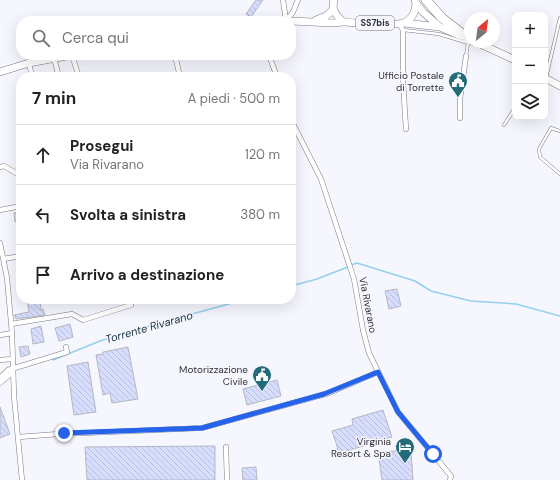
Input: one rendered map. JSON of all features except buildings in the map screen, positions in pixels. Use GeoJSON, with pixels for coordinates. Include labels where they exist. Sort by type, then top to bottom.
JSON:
{"type":"FeatureCollection","features":[{"type":"Feature","properties":{"kind":"highway"},"geometry":{"type":"LineString","coordinates":[[426,0],[442,18],[464,34]]}},
{"type":"Feature","properties":{"kind":"main road","name":"SS7bis"},"geometry":{"type":"LineString","coordinates":[[415,2],[423,12],[440,27],[464,37]]}},
{"type":"Feature","properties":{"kind":"main road","name":"SS7bis"},"geometry":{"type":"LineString","coordinates":[[402,25],[410,20],[414,14],[415,2]]}},
{"type":"Feature","properties":{"kind":"main road","name":"SS7bis"},"geometry":{"type":"LineString","coordinates":[[332,4],[336,15],[343,22]]}},
{"type":"Feature","properties":{"kind":"main road","name":"SS7bis"},"geometry":{"type":"LineString","coordinates":[[310,22],[326,16],[332,4]]}},
{"type":"Feature","properties":{"kind":"main road","name":"SS7bis"},"geometry":{"type":"LineString","coordinates":[[296,21],[440,27]]}},
{"type":"Feature","properties":{"kind":"main road","name":"SS7bis"},"geometry":{"type":"LineString","coordinates":[[488,48],[512,59]]}},
{"type":"Feature","properties":{"kind":"main road"},"geometry":{"type":"LineString","coordinates":[[0,72],[44,60]]}},
{"type":"Feature","properties":{"kind":"main road"},"geometry":{"type":"LineString","coordinates":[[548,79],[560,86]]}},
{"type":"Feature","properties":{"kind":"street"},"geometry":{"type":"LineString","coordinates":[[283,0],[285,16]]}},
{"type":"Feature","properties":{"kind":"street"},"geometry":{"type":"LineString","coordinates":[[290,16],[298,0]]}},
{"type":"Feature","properties":{"kind":"street"},"geometry":{"type":"LineString","coordinates":[[402,25],[406,130]]}},
{"type":"Feature","properties":{"kind":"street"},"geometry":{"type":"LineString","coordinates":[[460,118],[460,99],[466,56]]}},
{"type":"Feature","properties":{"kind":"street"},"geometry":{"type":"LineString","coordinates":[[55,60],[58,72]]}},
{"type":"Feature","properties":{"kind":"street"},"geometry":{"type":"LineString","coordinates":[[74,60],[77,72]]}},
{"type":"Feature","properties":{"kind":"street"},"geometry":{"type":"LineString","coordinates":[[176,60],[179,72]]}},
{"type":"Feature","properties":{"kind":"street"},"geometry":{"type":"LineString","coordinates":[[271,60],[275,72]]}},
{"type":"Feature","properties":{"kind":"street"},"geometry":{"type":"LineString","coordinates":[[29,63],[31,72]]}},
{"type":"Feature","properties":{"kind":"street","name":"Via Rivarano"},"geometry":{"type":"LineString","coordinates":[[296,130],[321,180],[351,270],[357,289],[363,330],[369,353],[398,412],[451,476],[450,480]]}},
{"type":"Feature","properties":{"kind":"street"},"geometry":{"type":"LineString","coordinates":[[0,167],[4,166],[16,173]]}},
{"type":"Feature","properties":{"kind":"street"},"geometry":{"type":"LineString","coordinates":[[0,210],[16,207]]}},
{"type":"Feature","properties":{"kind":"street"},"geometry":{"type":"LineString","coordinates":[[0,243],[7,278],[12,333],[14,396],[22,480]]}},
{"type":"Feature","properties":{"kind":"street"},"geometry":{"type":"LineString","coordinates":[[3,259],[16,257]]}},
{"type":"Feature","properties":{"kind":"street"},"geometry":{"type":"LineString","coordinates":[[11,324],[72,314],[82,320],[131,304]]}},
{"type":"Feature","properties":{"kind":"street"},"geometry":{"type":"LineString","coordinates":[[0,335],[12,333]]}},
{"type":"Feature","properties":{"kind":"street"},"geometry":{"type":"LineString","coordinates":[[0,378],[8,370],[13,370],[67,352],[66,347]]}},
{"type":"Feature","properties":{"kind":"street"},"geometry":{"type":"LineString","coordinates":[[0,360],[12,359]]}},
{"type":"Feature","properties":{"kind":"street"},"geometry":{"type":"LineString","coordinates":[[0,383],[13,370]]}},
{"type":"Feature","properties":{"kind":"street"},"geometry":{"type":"LineString","coordinates":[[18,436],[202,428],[324,394],[378,372]]}},
{"type":"Feature","properties":{"kind":"street"},"geometry":{"type":"LineString","coordinates":[[226,447],[227,480]]}},
{"type":"Feature","properties":{"kind":"lane"},"geometry":{"type":"LineString","coordinates":[[548,69],[560,18]]}},
{"type":"Feature","properties":{"kind":"lane"},"geometry":{"type":"LineString","coordinates":[[402,25],[464,39]]}},
{"type":"Feature","properties":{"kind":"lane"},"geometry":{"type":"LineString","coordinates":[[466,56],[470,48]]}},
{"type":"Feature","properties":{"kind":"lane"},"geometry":{"type":"LineString","coordinates":[[504,126],[512,113]]}},
{"type":"Feature","properties":{"kind":"lane"},"geometry":{"type":"LineString","coordinates":[[560,131],[551,128],[539,149],[540,158],[560,174]]}},
{"type":"Feature","properties":{"kind":"waterway","name":"Torrente Rivarano"},"geometry":{"type":"LineString","coordinates":[[351,265],[357,263],[415,281],[431,291],[471,301],[516,304],[560,316]]}},
{"type":"Feature","properties":{"kind":"waterway","name":"Torrente Rivarano"},"geometry":{"type":"LineString","coordinates":[[296,285],[317,279],[348,267]]}},
{"type":"Feature","properties":{"kind":"waterway","name":"Torrente Rivarano"},"geometry":{"type":"LineString","coordinates":[[53,360],[100,341],[229,304]]}},
{"type":"Feature","properties":{"kind":"place","name":"Ufficio Postale di Torrette"},"geometry":{"type":"Point","coordinates":[458,98]}},
{"type":"Feature","properties":{"kind":"place","name":"Motorizzazione Civile"},"geometry":{"type":"Point","coordinates":[262,392]}},
{"type":"Feature","properties":{"kind":"place","name":"Virginia Resort & Spa"},"geometry":{"type":"Point","coordinates":[405,464]}},
{"type":"Feature","properties":{"kind":"route"},"geometry":{"type":"LineString","coordinates":[[64,433],[202,428],[324,394],[378,372],[398,412],[433,454]]}}]}
